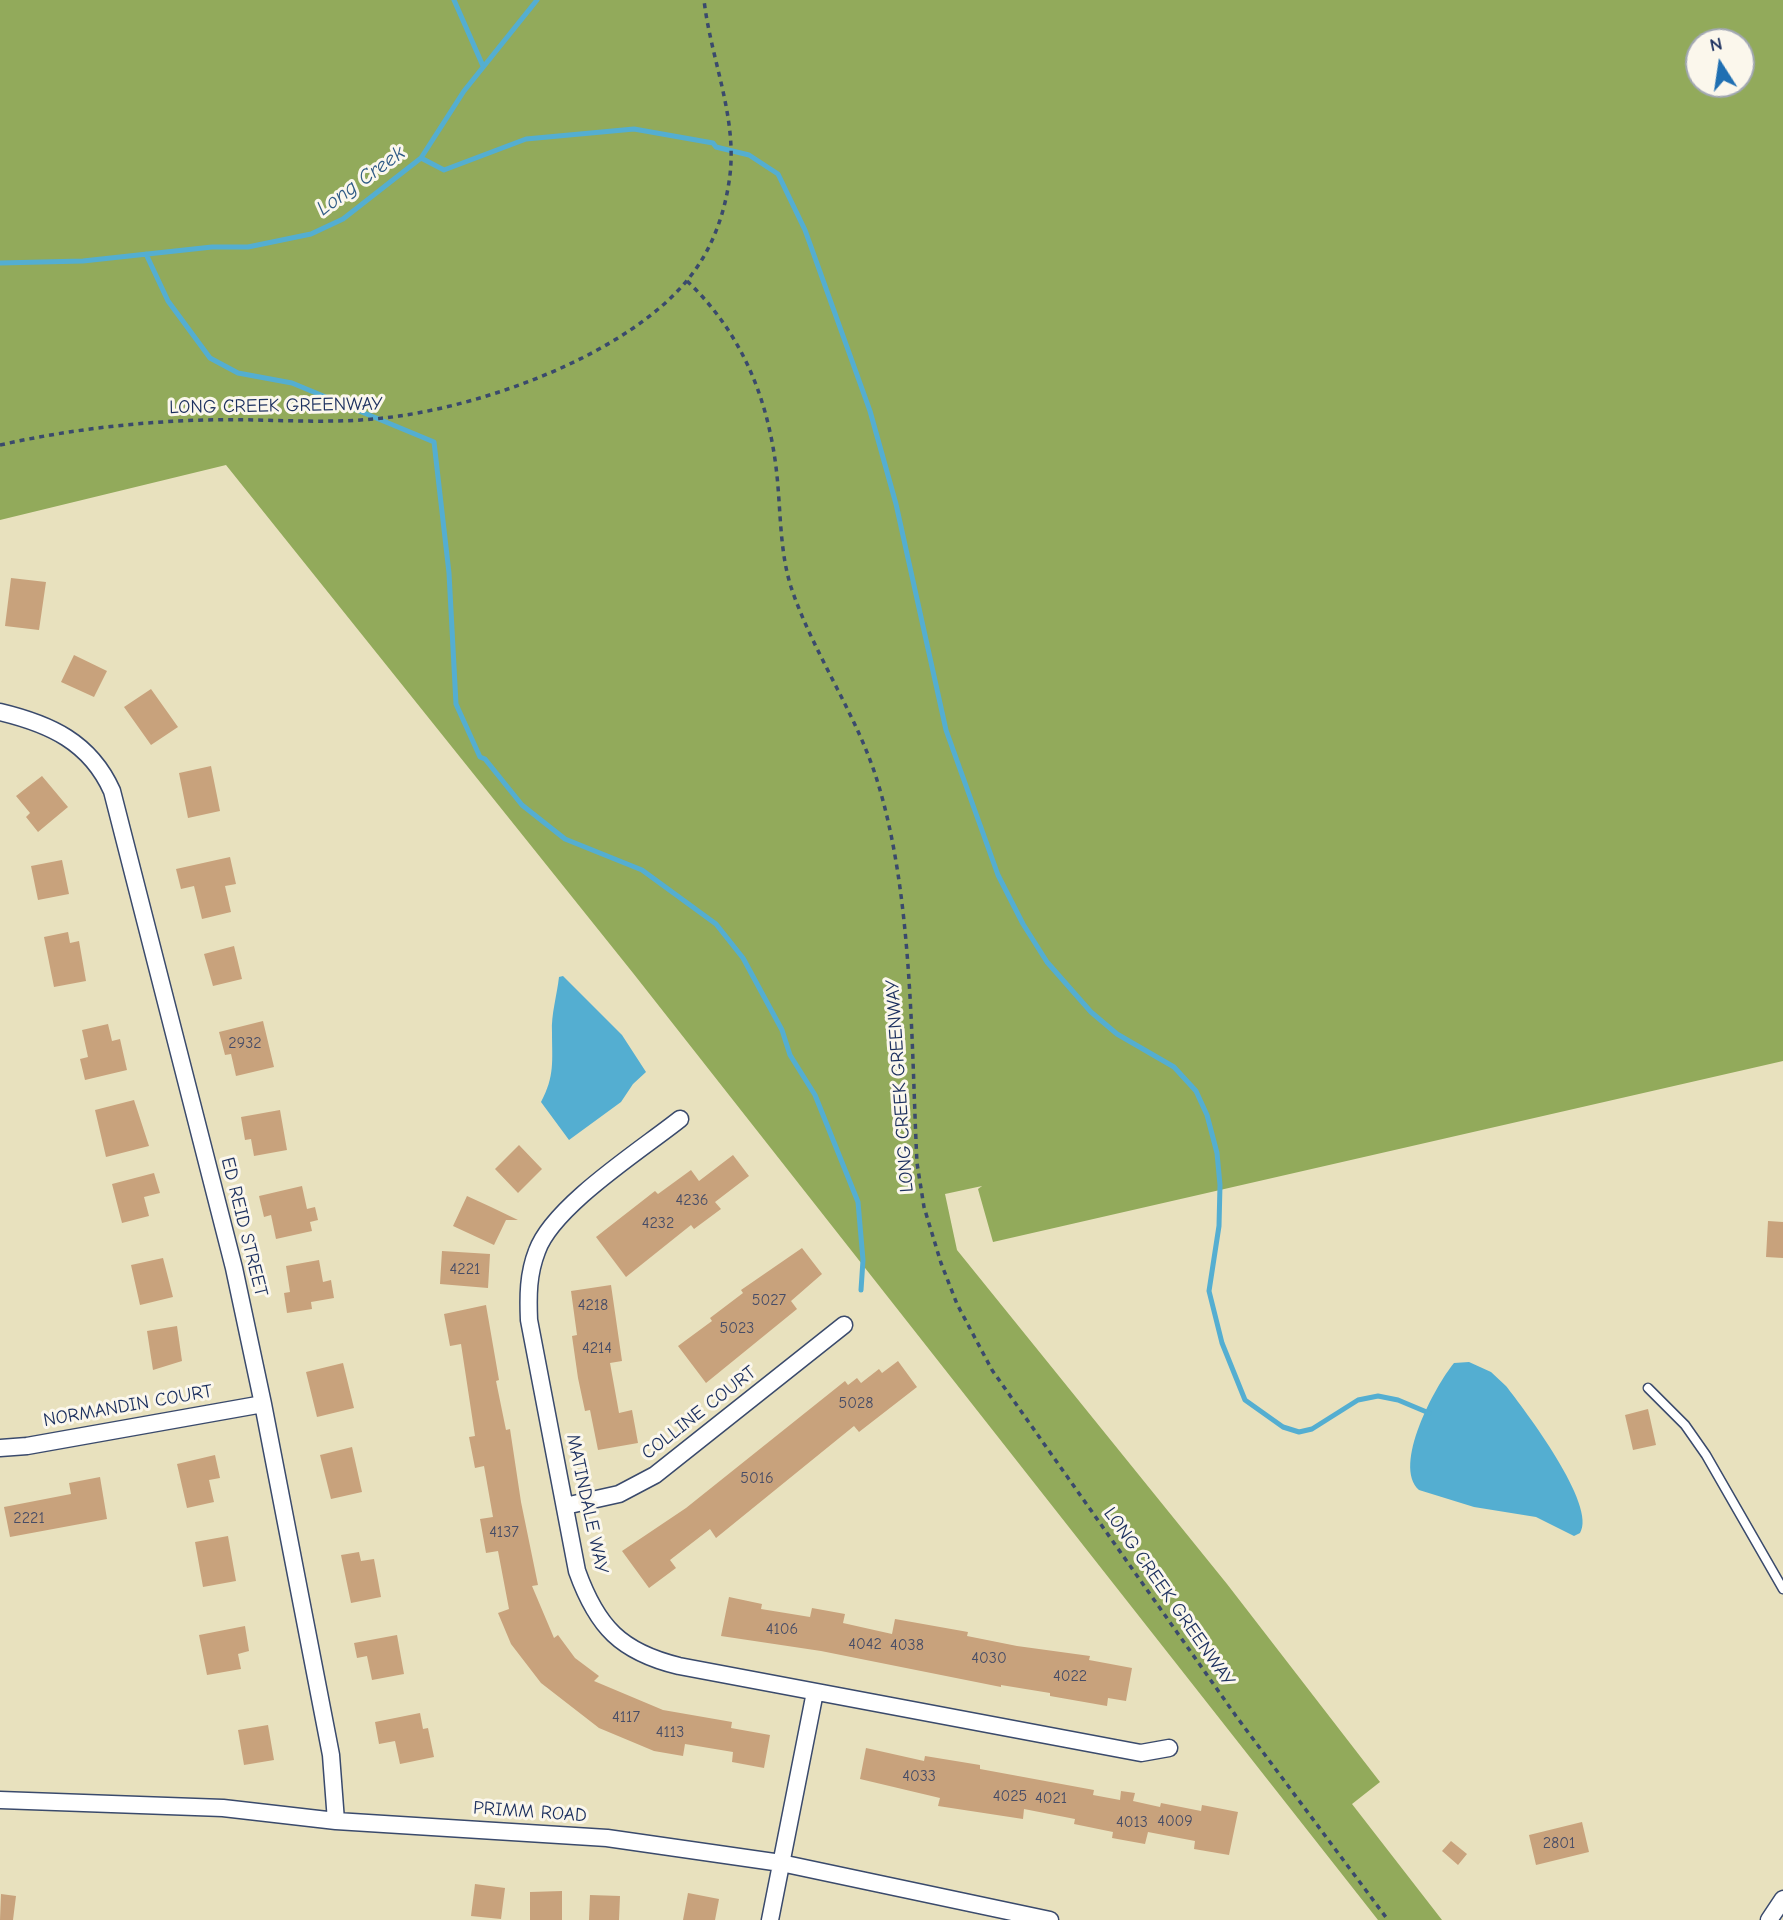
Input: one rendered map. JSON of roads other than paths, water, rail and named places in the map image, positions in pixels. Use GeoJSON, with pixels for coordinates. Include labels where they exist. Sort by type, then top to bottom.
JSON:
{"type":"FeatureCollection","features":[{"type":"Feature","properties":{"kind":"street","name":"ED REID STREET"},"geometry":{"type":"LineString","coordinates":[[0,712],[27,718],[71,738],[102,769],[112,791],[233,1268],[263,1404],[331,1755],[336,1821]]}},
{"type":"Feature","properties":{"kind":"street","name":"MATINDALE WAY"},"geometry":{"type":"LineString","coordinates":[[680,1119],[551,1224],[537,1250],[528,1286],[529,1320],[578,1571],[587,1600],[605,1626],[624,1646],[658,1661],[1142,1753],[1170,1748]]}},
{"type":"Feature","properties":{"kind":"street","name":"COLLINE COURT"},"geometry":{"type":"LineString","coordinates":[[565,1506],[619,1494],[655,1475],[844,1325]]}},
{"type":"Feature","properties":{"kind":"street","name":"NORMANDIN COURT"},"geometry":{"type":"LineString","coordinates":[[0,1448],[27,1446],[263,1404]]}},
{"type":"Feature","properties":{"kind":"street"},"geometry":{"type":"LineString","coordinates":[[770,1920],[815,1692]]}},
{"type":"Feature","properties":{"kind":"street","name":"PRIMM ROAD"},"geometry":{"type":"LineString","coordinates":[[0,1800],[223,1808],[336,1821],[607,1838],[782,1863],[1050,1920]]}},
{"type":"Feature","properties":{"kind":"street"},"geometry":{"type":"LineString","coordinates":[[1769,1920],[1783,1899]]}},
{"type":"Feature","properties":{"kind":"lane"},"geometry":{"type":"LineString","coordinates":[[1648,1388],[1685,1425],[1706,1455],[1783,1589]]}},
{"type":"Feature","properties":{"kind":"water"},"geometry":{"type":"Polygon","coordinates":[[[563,976],[622,1035],[646,1072],[633,1084],[621,1102],[569,1140],[541,1102],[551,1076],[552,1019],[559,977],[563,976]]]}},
{"type":"Feature","properties":{"kind":"water"},"geometry":{"type":"Polygon","coordinates":[[[1469,1362],[1491,1372],[1506,1386],[1542,1436],[1579,1502],[1583,1520],[1580,1533],[1574,1536],[1536,1517],[1474,1507],[1419,1490],[1412,1479],[1410,1463],[1419,1426],[1437,1389],[1454,1363],[1469,1362]]]}},
{"type":"Feature","properties":{"kind":"waterway"},"geometry":{"type":"LineString","coordinates":[[454,0],[483,66]]}},
{"type":"Feature","properties":{"kind":"waterway","name":"Long Creek"},"geometry":{"type":"LineString","coordinates":[[0,263],[83,261],[212,247],[248,247],[311,234],[343,219],[421,158],[464,91],[537,0]]}},
{"type":"Feature","properties":{"kind":"waterway"},"geometry":{"type":"LineString","coordinates":[[421,158],[444,170],[526,139],[634,129],[713,143],[716,147],[749,155],[778,174],[805,230],[870,411],[896,504],[946,730],[998,875],[1023,924],[1047,962],[1091,1012],[1117,1034],[1174,1067],[1196,1091],[1207,1115],[1217,1153],[1220,1185],[1219,1226],[1209,1291],[1222,1343],[1245,1400],[1283,1427],[1299,1432],[1312,1429],[1358,1400],[1378,1396],[1398,1400],[1429,1413]]}},
{"type":"Feature","properties":{"kind":"waterway"},"geometry":{"type":"LineString","coordinates":[[146,254],[168,301],[210,358],[238,373],[292,383],[434,442],[449,573],[456,704],[480,757],[485,759],[522,805],[565,839],[642,870],[716,924],[743,958],[782,1030],[790,1055],[815,1095],[858,1202],[863,1260],[861,1290]]}}]}
